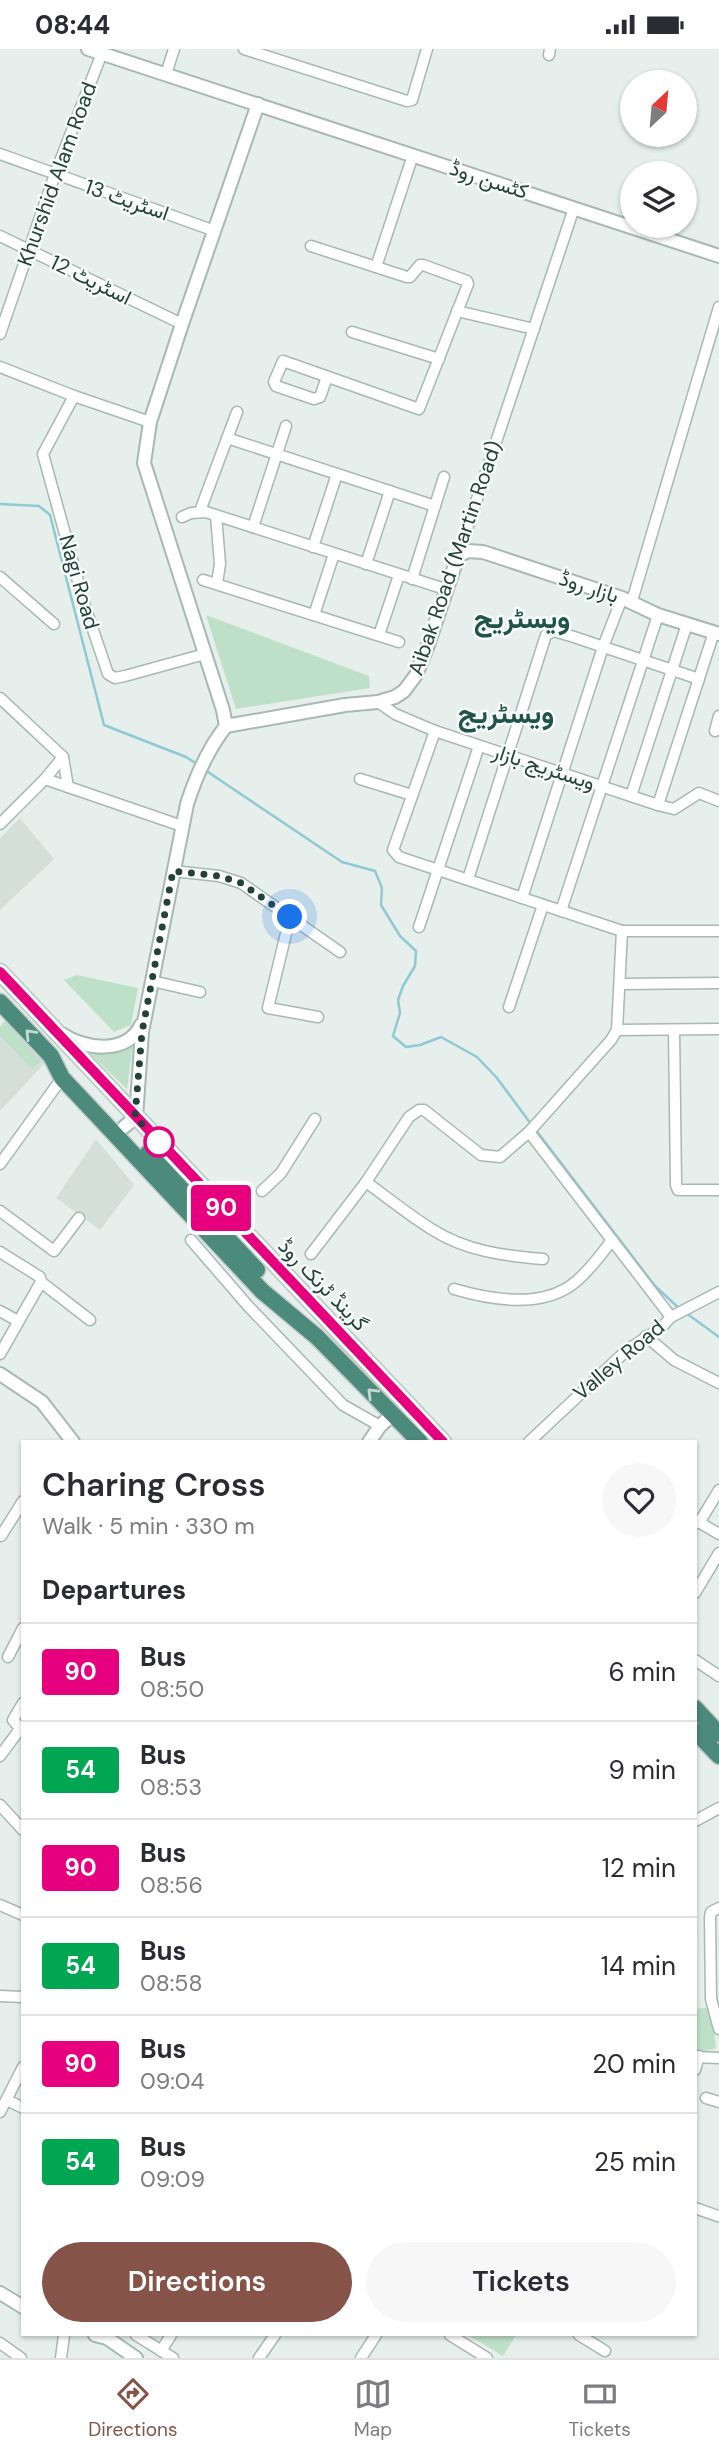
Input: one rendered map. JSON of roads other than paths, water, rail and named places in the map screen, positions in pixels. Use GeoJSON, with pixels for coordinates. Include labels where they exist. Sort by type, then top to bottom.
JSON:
{"type":"FeatureCollection","features":[{"type":"Feature","properties":{"kind":"highway","name":"گرینڈ ٹرنک روڈ"},"geometry":{"type":"LineString","coordinates":[[0,972],[51,1026],[213,1220],[317,1337],[418,1440]]}},
{"type":"Feature","properties":{"kind":"highway","name":"گرینڈ ٹرنک روڈ"},"geometry":{"type":"LineString","coordinates":[[0,1002],[51,1056],[130,1122],[441,1440]]}},
{"type":"Feature","properties":{"kind":"highway","name":"گرینڈ ٹرنک روڈ"},"geometry":{"type":"LineString","coordinates":[[51,1056],[62,1078],[262,1291],[317,1337]]}},
{"type":"Feature","properties":{"kind":"highway"},"geometry":{"type":"LineString","coordinates":[[697,1710],[719,1734]]}},
{"type":"Feature","properties":{"kind":"highway"},"geometry":{"type":"LineString","coordinates":[[697,1733],[719,1756]]}},
{"type":"Feature","properties":{"kind":"street","name":"کٹسن روڈ"},"geometry":{"type":"LineString","coordinates":[[88,49],[719,256]]}},
{"type":"Feature","properties":{"kind":"street"},"geometry":{"type":"LineString","coordinates":[[166,74],[174,49]]}},
{"type":"Feature","properties":{"kind":"street"},"geometry":{"type":"LineString","coordinates":[[244,49],[407,101],[412,100],[427,49]]}},
{"type":"Feature","properties":{"kind":"street","name":"Khurshid Alam Road"},"geometry":{"type":"LineString","coordinates":[[0,334],[55,174],[102,53]]}},
{"type":"Feature","properties":{"kind":"street"},"geometry":{"type":"LineString","coordinates":[[130,1122],[144,1021],[182,826],[196,776],[226,726],[144,463],[150,422],[258,104]]}},
{"type":"Feature","properties":{"kind":"street","name":"اسٹریٹ 13"},"geometry":{"type":"LineString","coordinates":[[0,154],[215,231]]}},
{"type":"Feature","properties":{"kind":"street"},"geometry":{"type":"LineString","coordinates":[[376,267],[413,155]]}},
{"type":"Feature","properties":{"kind":"street","name":"Aibak Road (Martin Road)"},"geometry":{"type":"LineString","coordinates":[[226,726],[345,705],[378,702],[395,697],[410,686],[428,645],[574,208]]}},
{"type":"Feature","properties":{"kind":"street","name":"اسٹریٹ 12"},"geometry":{"type":"LineString","coordinates":[[0,236],[182,324]]}},
{"type":"Feature","properties":{"kind":"street"},"geometry":{"type":"LineString","coordinates":[[311,246],[410,277],[423,265],[467,281],[468,284],[419,409],[283,361],[274,381],[276,386],[314,399],[320,397],[327,377]]}},
{"type":"Feature","properties":{"kind":"street"},"geometry":{"type":"LineString","coordinates":[[523,898],[603,647],[627,599],[719,307]]}},
{"type":"Feature","properties":{"kind":"street"},"geometry":{"type":"LineString","coordinates":[[457,311],[534,329]]}},
{"type":"Feature","properties":{"kind":"street"},"geometry":{"type":"LineString","coordinates":[[352,331],[439,359]]}},
{"type":"Feature","properties":{"kind":"street"},"geometry":{"type":"LineString","coordinates":[[0,367],[150,422]]}},
{"type":"Feature","properties":{"kind":"street","name":"Nagi Road"},"geometry":{"type":"LineString","coordinates":[[74,396],[43,454],[84,603],[108,674],[115,678],[125,676],[205,653]]}},
{"type":"Feature","properties":{"kind":"street"},"geometry":{"type":"LineString","coordinates":[[200,511],[237,412]]}},
{"type":"Feature","properties":{"kind":"street"},"geometry":{"type":"LineString","coordinates":[[253,527],[286,426]]}},
{"type":"Feature","properties":{"kind":"street"},"geometry":{"type":"LineString","coordinates":[[227,438],[435,506]]}},
{"type":"Feature","properties":{"kind":"street"},"geometry":{"type":"LineString","coordinates":[[313,547],[337,474]]}},
{"type":"Feature","properties":{"kind":"street"},"geometry":{"type":"LineString","coordinates":[[412,579],[444,477]]}},
{"type":"Feature","properties":{"kind":"street"},"geometry":{"type":"LineString","coordinates":[[366,564],[390,491]]}},
{"type":"Feature","properties":{"kind":"street"},"geometry":{"type":"LineString","coordinates":[[182,517],[200,511],[216,515],[445,589]]}},
{"type":"Feature","properties":{"kind":"street"},"geometry":{"type":"LineString","coordinates":[[216,515],[220,563],[217,583]]}},
{"type":"Feature","properties":{"kind":"street","name":"بازار روڈ"},"geometry":{"type":"LineString","coordinates":[[458,556],[474,550],[483,552],[627,599],[658,615],[717,633]]}},
{"type":"Feature","properties":{"kind":"street"},"geometry":{"type":"LineString","coordinates":[[314,615],[334,554]]}},
{"type":"Feature","properties":{"kind":"street"},"geometry":{"type":"LineString","coordinates":[[379,635],[399,575]]}},
{"type":"Feature","properties":{"kind":"street"},"geometry":{"type":"LineString","coordinates":[[0,577],[54,624]]}},
{"type":"Feature","properties":{"kind":"street"},"geometry":{"type":"LineString","coordinates":[[203,580],[399,642]]}},
{"type":"Feature","properties":{"kind":"street"},"geometry":{"type":"LineString","coordinates":[[561,911],[658,615]]}},
{"type":"Feature","properties":{"kind":"street"},"geometry":{"type":"LineString","coordinates":[[631,796],[687,624]]}},
{"type":"Feature","properties":{"kind":"street"},"geometry":{"type":"LineString","coordinates":[[468,879],[546,635],[554,631],[699,679]]}},
{"type":"Feature","properties":{"kind":"street"},"geometry":{"type":"LineString","coordinates":[[659,805],[699,679],[717,633]]}},
{"type":"Feature","properties":{"kind":"street"},"geometry":{"type":"LineString","coordinates":[[0,698],[63,757],[68,787]]}},
{"type":"Feature","properties":{"kind":"street","name":"ویسٹریج بازار"},"geometry":{"type":"LineString","coordinates":[[378,702],[395,714],[435,731],[659,805],[674,809],[699,793],[719,801]]}},
{"type":"Feature","properties":{"kind":"street"},"geometry":{"type":"LineString","coordinates":[[715,731],[719,716]]}},
{"type":"Feature","properties":{"kind":"street"},"geometry":{"type":"LineString","coordinates":[[435,731],[393,850],[399,857],[622,931],[719,931]]}},
{"type":"Feature","properties":{"kind":"street"},"geometry":{"type":"LineString","coordinates":[[419,927],[479,746]]}},
{"type":"Feature","properties":{"kind":"street"},"geometry":{"type":"LineString","coordinates":[[0,824],[63,757]]}},
{"type":"Feature","properties":{"kind":"street"},"geometry":{"type":"LineString","coordinates":[[45,779],[182,826]]}},
{"type":"Feature","properties":{"kind":"street"},"geometry":{"type":"LineString","coordinates":[[359,779],[412,795]]}},
{"type":"Feature","properties":{"kind":"street"},"geometry":{"type":"LineString","coordinates":[[173,871],[219,876],[241,883],[341,953]]}},
{"type":"Feature","properties":{"kind":"street"},"geometry":{"type":"LineString","coordinates":[[509,1007],[543,905]]}},
{"type":"Feature","properties":{"kind":"street"},"geometry":{"type":"LineString","coordinates":[[290,917],[268,1008],[318,1017]]}},
{"type":"Feature","properties":{"kind":"street"},"geometry":{"type":"LineString","coordinates":[[311,1254],[366,1182],[410,1117],[419,1110],[439,1119],[481,1154],[500,1157],[532,1128],[617,1030],[622,931]]}},
{"type":"Feature","properties":{"kind":"street"},"geometry":{"type":"LineString","coordinates":[[152,981],[200,992]]}},
{"type":"Feature","properties":{"kind":"street"},"geometry":{"type":"LineString","coordinates":[[620,984],[719,983]]}},
{"type":"Feature","properties":{"kind":"street"},"geometry":{"type":"LineString","coordinates":[[51,1026],[63,1036],[104,1048],[121,1045],[133,1039],[144,1021]]}},
{"type":"Feature","properties":{"kind":"street"},"geometry":{"type":"LineString","coordinates":[[617,1030],[719,1029]]}},
{"type":"Feature","properties":{"kind":"street"},"geometry":{"type":"LineString","coordinates":[[674,1030],[676,1185],[678,1190],[719,1190]]}},
{"type":"Feature","properties":{"kind":"street"},"geometry":{"type":"LineString","coordinates":[[0,1164],[62,1078]]}},
{"type":"Feature","properties":{"kind":"street"},"geometry":{"type":"LineString","coordinates":[[262,1191],[282,1173],[315,1119]]}},
{"type":"Feature","properties":{"kind":"street"},"geometry":{"type":"LineString","coordinates":[[532,1128],[612,1240],[679,1312]]}},
{"type":"Feature","properties":{"kind":"street"},"geometry":{"type":"LineString","coordinates":[[366,1182],[435,1232],[466,1246],[501,1255],[543,1259]]}},
{"type":"Feature","properties":{"kind":"street"},"geometry":{"type":"LineString","coordinates":[[0,1211],[54,1251],[79,1218]]}},
{"type":"Feature","properties":{"kind":"street"},"geometry":{"type":"LineString","coordinates":[[191,1240],[249,1307],[343,1405],[380,1426]]}},
{"type":"Feature","properties":{"kind":"street"},"geometry":{"type":"LineString","coordinates":[[454,1289],[486,1298],[509,1300],[551,1294],[568,1288],[596,1261],[612,1240]]}},
{"type":"Feature","properties":{"kind":"street"},"geometry":{"type":"LineString","coordinates":[[0,1252],[40,1277],[41,1282],[90,1320]]}},
{"type":"Feature","properties":{"kind":"street"},"geometry":{"type":"LineString","coordinates":[[0,1354],[41,1282]]}},
{"type":"Feature","properties":{"kind":"street","name":"Valley Road"},"geometry":{"type":"LineString","coordinates":[[531,1440],[627,1349],[661,1328],[679,1312],[719,1292]]}},
{"type":"Feature","properties":{"kind":"street"},"geometry":{"type":"LineString","coordinates":[[0,1311],[18,1321]]}},
{"type":"Feature","properties":{"kind":"street"},"geometry":{"type":"LineString","coordinates":[[646,1336],[674,1360],[719,1383]]}},
{"type":"Feature","properties":{"kind":"street"},"geometry":{"type":"LineString","coordinates":[[0,1374],[42,1402],[71,1440]]}},
{"type":"Feature","properties":{"kind":"street"},"geometry":{"type":"LineString","coordinates":[[370,1440],[393,1414]]}},
{"type":"Feature","properties":{"kind":"street"},"geometry":{"type":"LineString","coordinates":[[719,1490],[697,1521],[719,1534]]}},
{"type":"Feature","properties":{"kind":"street"},"geometry":{"type":"LineString","coordinates":[[0,1543],[0,1536],[21,1504]]}},
{"type":"Feature","properties":{"kind":"street"},"geometry":{"type":"LineString","coordinates":[[697,1590],[719,1553]]}},
{"type":"Feature","properties":{"kind":"street"},"geometry":{"type":"LineString","coordinates":[[8,1657],[21,1632]]}},
{"type":"Feature","properties":{"kind":"street"},"geometry":{"type":"LineString","coordinates":[[697,1661],[719,1676]]}},
{"type":"Feature","properties":{"kind":"street"},"geometry":{"type":"LineString","coordinates":[[0,1756],[21,1730],[13,1720],[21,1706]]}},
{"type":"Feature","properties":{"kind":"street"},"geometry":{"type":"LineString","coordinates":[[0,1805],[21,1829]]}},
{"type":"Feature","properties":{"kind":"street"},"geometry":{"type":"LineString","coordinates":[[697,1820],[719,1808]]}},
{"type":"Feature","properties":{"kind":"street"},"geometry":{"type":"LineString","coordinates":[[1,1907],[21,1914]]}},
{"type":"Feature","properties":{"kind":"street"},"geometry":{"type":"LineString","coordinates":[[719,1908],[711,1912],[710,1917],[711,1999],[719,2029]]}},
{"type":"Feature","properties":{"kind":"street"},"geometry":{"type":"LineString","coordinates":[[0,1996],[21,1997]]}},
{"type":"Feature","properties":{"kind":"street"},"geometry":{"type":"LineString","coordinates":[[697,2057],[719,2058]]}},
{"type":"Feature","properties":{"kind":"street"},"geometry":{"type":"LineString","coordinates":[[0,2112],[21,2071]]}},
{"type":"Feature","properties":{"kind":"street"},"geometry":{"type":"LineString","coordinates":[[706,2098],[719,2102]]}},
{"type":"Feature","properties":{"kind":"street"},"geometry":{"type":"LineString","coordinates":[[7,2099],[21,2107]]}},
{"type":"Feature","properties":{"kind":"street"},"geometry":{"type":"LineString","coordinates":[[697,2209],[718,2216]]}},
{"type":"Feature","properties":{"kind":"street"},"geometry":{"type":"LineString","coordinates":[[0,2293],[21,2306]]}},
{"type":"Feature","properties":{"kind":"street"},"geometry":{"type":"LineString","coordinates":[[61,2358],[64,2336]]}},
{"type":"Feature","properties":{"kind":"street"},"geometry":{"type":"LineString","coordinates":[[98,2336],[107,2338],[136,2358]]}},
{"type":"Feature","properties":{"kind":"street"},"geometry":{"type":"LineString","coordinates":[[138,2336],[173,2358]]}},
{"type":"Feature","properties":{"kind":"street"},"geometry":{"type":"LineString","coordinates":[[161,2351],[170,2336]]}},
{"type":"Feature","properties":{"kind":"street"},"geometry":{"type":"LineString","coordinates":[[259,2358],[274,2336]]}},
{"type":"Feature","properties":{"kind":"street"},"geometry":{"type":"LineString","coordinates":[[361,2358],[375,2336]]}},
{"type":"Feature","properties":{"kind":"street"},"geometry":{"type":"LineString","coordinates":[[452,2336],[487,2358]]}},
{"type":"Feature","properties":{"kind":"street"},"geometry":{"type":"LineString","coordinates":[[581,2336],[605,2351]]}},
{"type":"Feature","properties":{"kind":"street"},"geometry":{"type":"LineString","coordinates":[[0,2343],[21,2358]]}},
{"type":"Feature","properties":{"kind":"waterway"},"geometry":{"type":"LineString","coordinates":[[0,504],[39,506],[50,515],[104,725],[186,757],[197,764]]}},
{"type":"Feature","properties":{"kind":"waterway"},"geometry":{"type":"LineString","coordinates":[[205,770],[342,862],[375,871],[382,888],[381,905],[400,936],[416,951],[415,966],[398,1000],[400,1013],[393,1036],[406,1047],[441,1037],[477,1057],[497,1078],[531,1124]]}},
{"type":"Feature","properties":{"kind":"waterway"},"geometry":{"type":"LineString","coordinates":[[535,1129],[655,1286],[680,1309]]}},
{"type":"Feature","properties":{"kind":"waterway"},"geometry":{"type":"LineString","coordinates":[[686,1313],[719,1337]]}},
{"type":"Feature","properties":{"kind":"district","name":"ویسٹریج"},"geometry":{"type":"Point","coordinates":[522,618]}},
{"type":"Feature","properties":{"kind":"district","name":"ویسٹریج"},"geometry":{"type":"Point","coordinates":[506,713]}}]}
